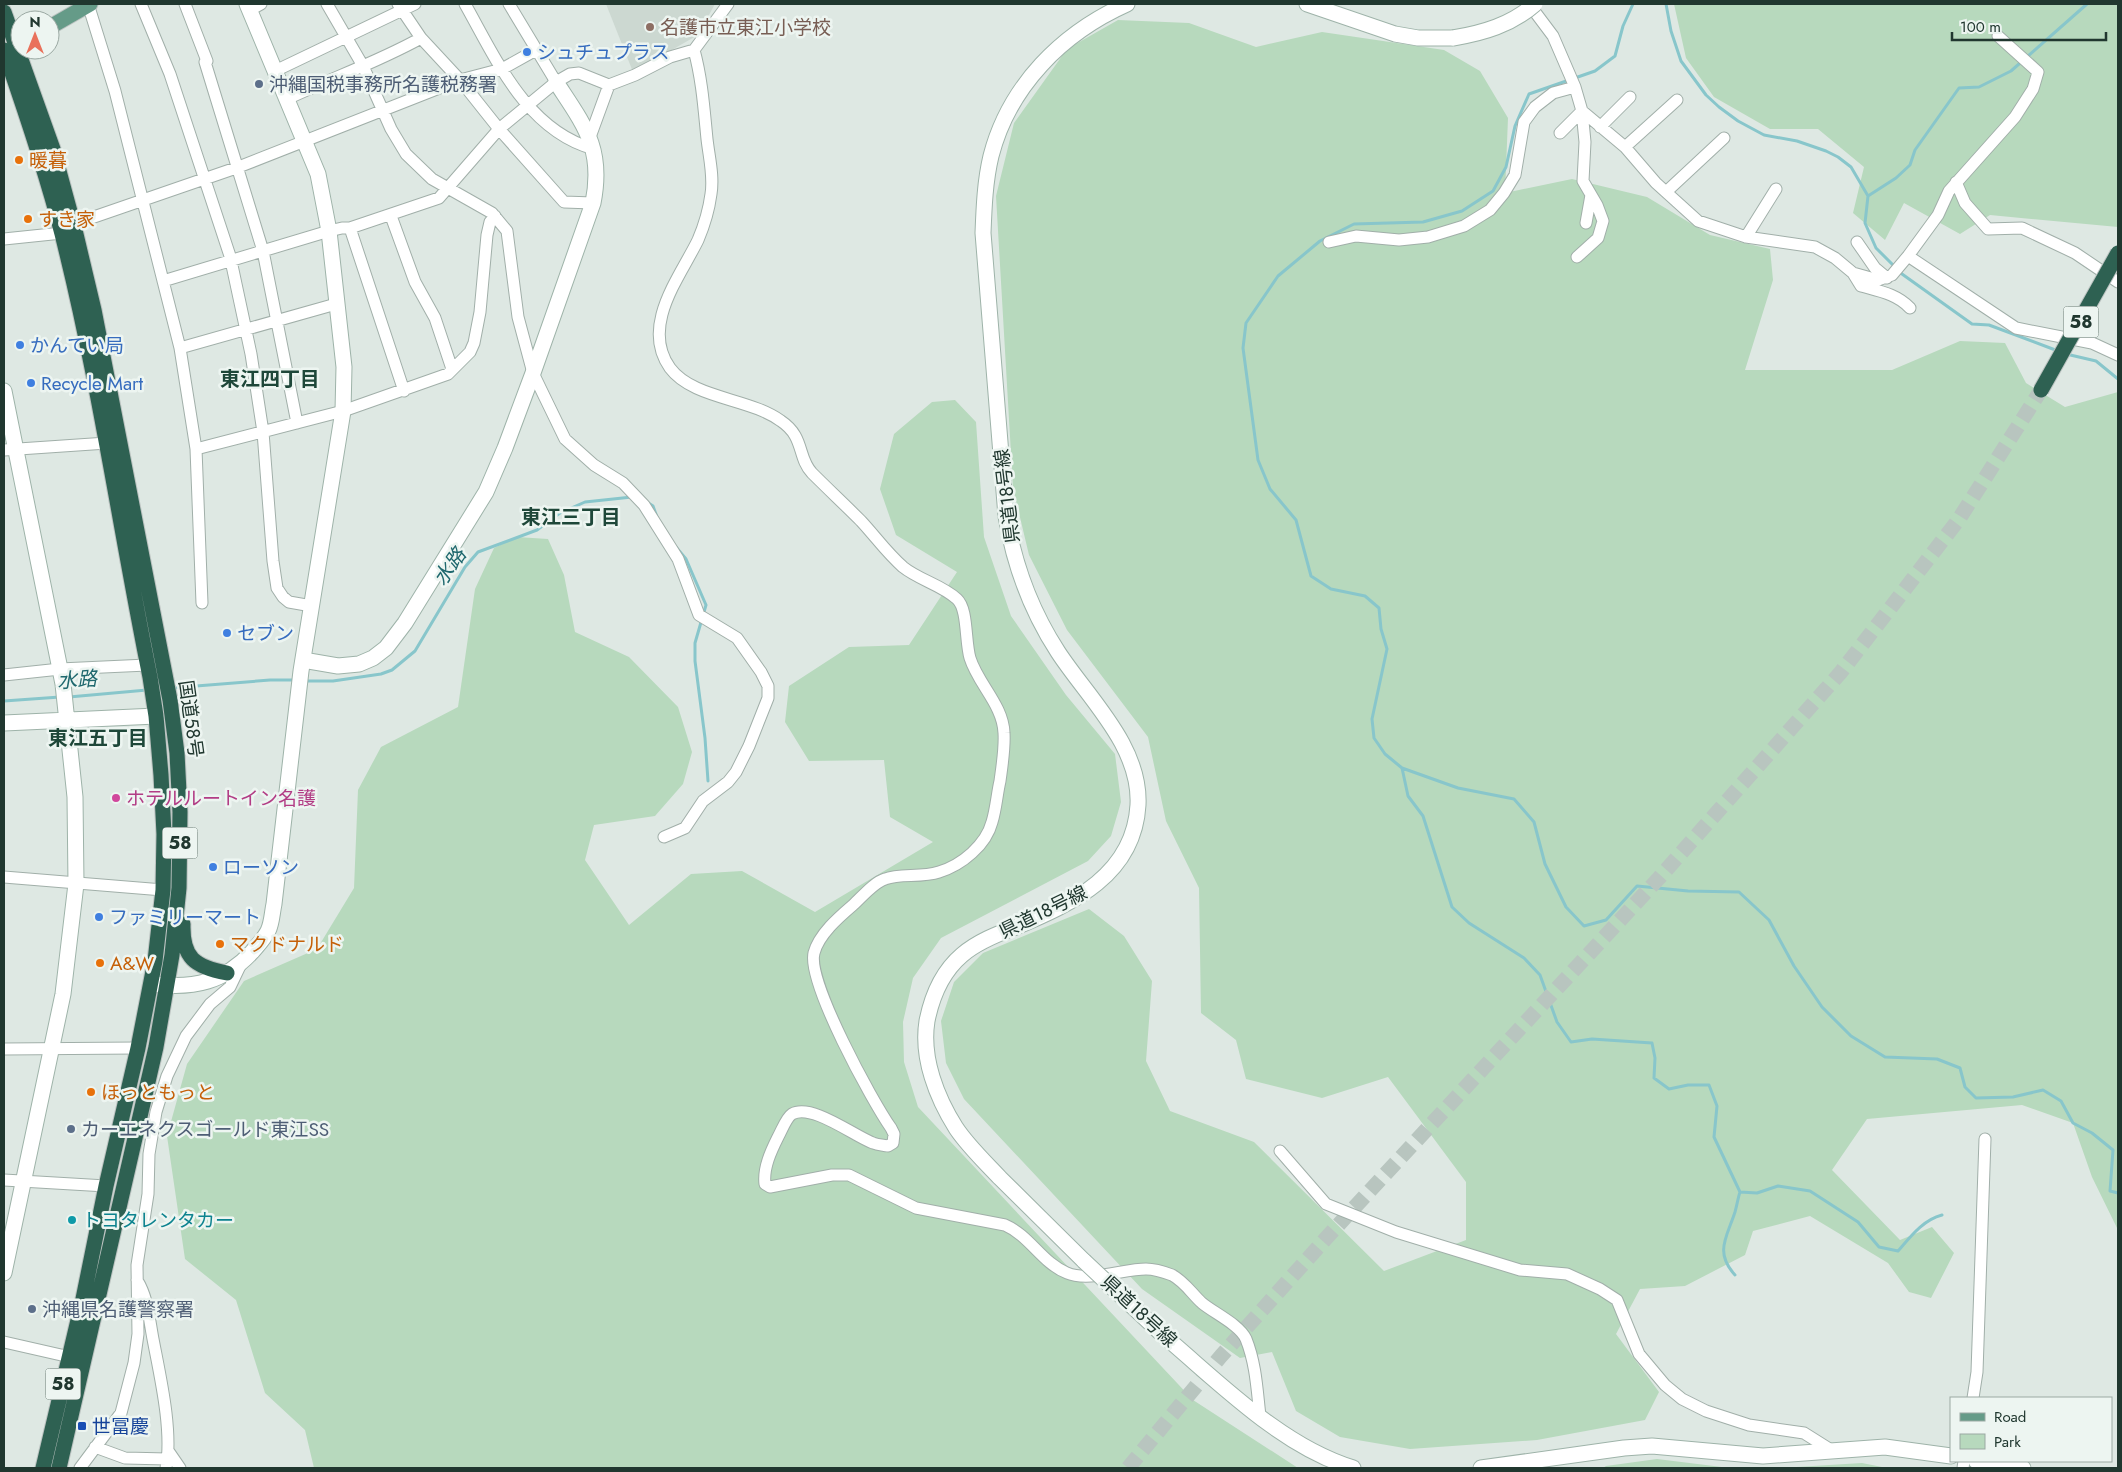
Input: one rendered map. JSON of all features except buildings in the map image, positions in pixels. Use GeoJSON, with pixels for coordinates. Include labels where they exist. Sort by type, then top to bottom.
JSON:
{"type":"FeatureCollection","features":[{"type":"Feature","properties":{"kind":"highway","name":"国道58号"},"geometry":{"type":"LineString","coordinates":[[4,12],[10,48]]}},
{"type":"Feature","properties":{"kind":"highway","name":"国道58号"},"geometry":{"type":"LineString","coordinates":[[13,60],[62,233],[107,443],[155,708],[161,774],[164,890],[138,1048],[106,1186],[70,1357],[43,1468]]}},
{"type":"Feature","properties":{"kind":"highway","name":"国道58号"},"geometry":{"type":"LineString","coordinates":[[15,60],[53,149],[88,283],[170,700],[177,753],[180,812],[179,888],[167,986],[156,1047],[60,1468]]}},
{"type":"Feature","properties":{"kind":"highway","name":"58"},"geometry":{"type":"LineString","coordinates":[[2041,390],[2118,252]]}},
{"type":"Feature","properties":{"kind":"highway"},"geometry":{"type":"LineString","coordinates":[[179,888],[183,909],[182,940],[188,953],[200,966],[227,972]]}},
{"type":"Feature","properties":{"kind":"main road"},"geometry":{"type":"LineString","coordinates":[[60,21],[89,4]]}},
{"type":"Feature","properties":{"kind":"street"},"geometry":{"type":"LineString","coordinates":[[89,4],[114,91],[180,348],[196,449],[202,603]]}},
{"type":"Feature","properties":{"kind":"street"},"geometry":{"type":"LineString","coordinates":[[141,4],[170,74],[230,260],[246,330],[263,432],[273,561],[277,588],[282,597],[289,602],[312,606]]}},
{"type":"Feature","properties":{"kind":"street"},"geometry":{"type":"LineString","coordinates":[[185,4],[206,61],[236,168],[263,251],[297,423]]}},
{"type":"Feature","properties":{"kind":"street"},"geometry":{"type":"LineString","coordinates":[[327,4],[348,37],[391,129],[406,154],[432,179],[495,216],[507,231],[518,317],[533,373],[565,439],[594,465],[623,483],[644,505],[678,560],[699,616],[737,638],[762,672],[768,686],[768,698],[749,746],[736,772],[728,782],[703,801],[685,828],[664,837]]}},
{"type":"Feature","properties":{"kind":"street"},"geometry":{"type":"LineString","coordinates":[[275,70],[348,37],[400,8],[415,4]]}},
{"type":"Feature","properties":{"kind":"street"},"geometry":{"type":"LineString","coordinates":[[465,4],[502,69],[528,105],[545,124],[576,145],[592,143]]}},
{"type":"Feature","properties":{"kind":"street"},"geometry":{"type":"LineString","coordinates":[[302,666],[359,664],[372,658],[396,636],[486,492],[505,448],[533,373],[593,203],[597,172],[592,143],[509,4]]}},
{"type":"Feature","properties":{"kind":"street"},"geometry":{"type":"LineString","coordinates":[[164,281],[329,231],[350,228],[390,216],[439,198],[499,129],[556,82],[570,74],[579,73],[609,85],[635,75],[670,57],[694,50],[728,4]]}},
{"type":"Feature","properties":{"kind":"street","name":"県道18号線"},"geometry":{"type":"LineString","coordinates":[[1127,4],[1090,22],[1058,46],[1016,98],[991,157],[984,210],[983,245],[1006,516],[1013,548],[1027,590],[1057,651],[1112,727],[1128,757],[1136,784],[1138,802],[1136,822],[1121,858],[1113,870],[1090,890],[992,936],[962,954],[949,969],[934,996],[926,1026],[926,1053],[938,1092],[957,1130],[982,1158],[1084,1261],[1163,1335],[1287,1437],[1315,1453],[1353,1468]]}},
{"type":"Feature","properties":{"kind":"street"},"geometry":{"type":"LineString","coordinates":[[1307,4],[1395,34],[1418,38],[1453,38],[1480,33],[1506,24],[1534,4]]}},
{"type":"Feature","properties":{"kind":"street"},"geometry":{"type":"LineString","coordinates":[[1530,4],[1553,36],[1575,86],[1582,111],[1586,142],[1583,181],[1603,221],[1598,238],[1577,256]]}},
{"type":"Feature","properties":{"kind":"street"},"geometry":{"type":"LineString","coordinates":[[83,1467],[95,1447],[121,1413],[134,1356],[138,1334],[137,1265],[148,1194],[149,1154],[156,1112],[166,1076],[186,1036],[210,1004],[230,988],[241,964],[262,941],[269,930],[298,692],[343,411],[344,367],[329,231],[318,174],[275,70],[253,6]]}},
{"type":"Feature","properties":{"kind":"street"},"geometry":{"type":"LineString","coordinates":[[400,8],[421,38],[460,80],[499,129],[564,202],[593,203]]}},
{"type":"Feature","properties":{"kind":"street"},"geometry":{"type":"LineString","coordinates":[[1853,273],[1878,280],[1889,276],[1905,259],[1938,216],[1949,191],[2015,117],[2033,89],[2038,72],[1998,36]]}},
{"type":"Feature","properties":{"kind":"street"},"geometry":{"type":"LineString","coordinates":[[287,99],[396,52],[421,38]]}},
{"type":"Feature","properties":{"kind":"street"},"geometry":{"type":"LineString","coordinates":[[92,218],[236,168],[460,80],[502,69],[536,50]]}},
{"type":"Feature","properties":{"kind":"street"},"geometry":{"type":"LineString","coordinates":[[694,50],[699,69],[712,184],[707,215],[699,237],[668,295],[662,315],[660,329],[661,348],[666,360],[670,368],[681,379],[693,386],[745,403],[783,422],[799,441],[806,466],[864,524],[882,547],[904,568],[957,599],[963,608],[966,641],[973,665],[996,708],[1005,734],[992,824],[986,836],[962,861],[940,872],[926,876],[897,876],[881,880],[846,911],[825,933],[814,955],[814,964],[819,982],[842,1039],[864,1083],[894,1134],[893,1143],[888,1146],[874,1144],[832,1121],[806,1113],[794,1113],[789,1116],[774,1145],[766,1167],[766,1184],[770,1187],[832,1175],[849,1175],[916,1208],[1005,1225],[1052,1264],[1068,1274],[1110,1274],[1149,1268],[1171,1275],[1189,1287],[1201,1302],[1245,1336],[1253,1358],[1260,1416]]}},
{"type":"Feature","properties":{"kind":"street"},"geometry":{"type":"LineString","coordinates":[[592,143],[609,85]]}},
{"type":"Feature","properties":{"kind":"street"},"geometry":{"type":"LineString","coordinates":[[1329,242],[1356,236],[1399,240],[1428,237],[1464,226],[1490,210],[1515,175],[1524,122],[1534,107],[1553,93],[1575,86]]}},
{"type":"Feature","properties":{"kind":"street"},"geometry":{"type":"LineString","coordinates":[[1600,127],[1630,97]]}},
{"type":"Feature","properties":{"kind":"street"},"geometry":{"type":"LineString","coordinates":[[1626,147],[1677,100]]}},
{"type":"Feature","properties":{"kind":"street"},"geometry":{"type":"LineString","coordinates":[[1582,111],[1626,147],[1666,192],[1698,221],[1746,237],[1815,247],[1835,258],[1853,273],[1861,286],[1884,292],[1903,301],[1910,308]]}},
{"type":"Feature","properties":{"kind":"street"},"geometry":{"type":"LineString","coordinates":[[1560,133],[1582,111]]}},
{"type":"Feature","properties":{"kind":"street"},"geometry":{"type":"LineString","coordinates":[[1666,192],[1724,138]]}},
{"type":"Feature","properties":{"kind":"street"},"geometry":{"type":"LineString","coordinates":[[1956,182],[1965,203],[1988,229],[2022,228],[2075,253],[2118,282]]}},
{"type":"Feature","properties":{"kind":"street"},"geometry":{"type":"LineString","coordinates":[[1746,237],[1776,189]]}},
{"type":"Feature","properties":{"kind":"street"},"geometry":{"type":"LineString","coordinates":[[1586,223],[1591,196]]}},
{"type":"Feature","properties":{"kind":"street"},"geometry":{"type":"LineString","coordinates":[[390,216],[415,282],[435,318],[452,369]]}},
{"type":"Feature","properties":{"kind":"street"},"geometry":{"type":"LineString","coordinates":[[196,449],[343,411],[448,374],[470,352],[474,343],[480,312],[487,235],[490,222],[495,216]]}},
{"type":"Feature","properties":{"kind":"street"},"geometry":{"type":"LineString","coordinates":[[350,228],[404,391]]}},
{"type":"Feature","properties":{"kind":"street"},"geometry":{"type":"LineString","coordinates":[[4,239],[62,233]]}},
{"type":"Feature","properties":{"kind":"street"},"geometry":{"type":"LineString","coordinates":[[1857,242],[1875,268],[1889,276]]}},
{"type":"Feature","properties":{"kind":"street"},"geometry":{"type":"LineString","coordinates":[[1905,259],[2016,328],[2092,343],[2118,355]]}},
{"type":"Feature","properties":{"kind":"street"},"geometry":{"type":"LineString","coordinates":[[180,348],[336,304]]}},
{"type":"Feature","properties":{"kind":"street"},"geometry":{"type":"LineString","coordinates":[[4,390],[9,450],[63,684],[75,797],[76,884],[67,965],[52,1048],[4,1273]]}},
{"type":"Feature","properties":{"kind":"street"},"geometry":{"type":"LineString","coordinates":[[9,450],[107,443]]}},
{"type":"Feature","properties":{"kind":"street"},"geometry":{"type":"LineString","coordinates":[[4,675],[60,669],[148,671]]}},
{"type":"Feature","properties":{"kind":"street"},"geometry":{"type":"LineString","coordinates":[[4,723],[67,713],[155,708]]}},
{"type":"Feature","properties":{"kind":"street"},"geometry":{"type":"LineString","coordinates":[[4,877],[164,890]]}},
{"type":"Feature","properties":{"kind":"street"},"geometry":{"type":"LineString","coordinates":[[150,983],[167,986],[188,986],[207,982],[241,964]]}},
{"type":"Feature","properties":{"kind":"street"},"geometry":{"type":"LineString","coordinates":[[4,1050],[138,1048]]}},
{"type":"Feature","properties":{"kind":"street"},"geometry":{"type":"LineString","coordinates":[[1973,1397],[1977,1372],[1985,1139]]}},
{"type":"Feature","properties":{"kind":"street"},"geometry":{"type":"LineString","coordinates":[[1280,1151],[1326,1204],[1396,1232],[1520,1270],[1567,1274],[1600,1289],[1617,1300],[1639,1354],[1665,1385],[1682,1399],[1706,1411],[1749,1425],[1804,1434],[1830,1450]]}},
{"type":"Feature","properties":{"kind":"street"},"geometry":{"type":"LineString","coordinates":[[4,1180],[106,1186]]}},
{"type":"Feature","properties":{"kind":"street"},"geometry":{"type":"LineString","coordinates":[[137,1278],[144,1292],[161,1375],[167,1460]]}},
{"type":"Feature","properties":{"kind":"street"},"geometry":{"type":"LineString","coordinates":[[4,1342],[70,1357]]}},
{"type":"Feature","properties":{"kind":"street"},"geometry":{"type":"LineString","coordinates":[[134,1356],[156,1355]]}},
{"type":"Feature","properties":{"kind":"street"},"geometry":{"type":"LineString","coordinates":[[1481,1468],[1624,1448],[1652,1446],[1763,1456],[1885,1447],[1950,1456]]}},
{"type":"Feature","properties":{"kind":"street"},"geometry":{"type":"LineString","coordinates":[[95,1447],[125,1458],[167,1460],[180,1468]]}},
{"type":"Feature","properties":{"kind":"street"},"geometry":{"type":"LineString","coordinates":[[1983,1462],[2023,1468]]}},
{"type":"Feature","properties":{"kind":"shaded area","name":"名護市立東江小学校"},"geometry":{"type":"Polygon","coordinates":[[[606,4],[715,4],[698,35],[633,72],[606,4]]]}},
{"type":"Feature","properties":{"kind":"green space"},"geometry":{"type":"Polygon","coordinates":[[[1674,4],[2118,4],[2118,227],[1990,215],[1960,234],[1904,203],[1885,240],[1853,213],[1864,167],[1818,129],[1770,129],[1714,97],[1686,58],[1674,4]]]}},
{"type":"Feature","properties":{"kind":"green space"},"geometry":{"type":"Polygon","coordinates":[[[1118,20],[1189,23],[1256,47],[1322,32],[1444,50],[1480,71],[1508,118],[1505,193],[1572,179],[1647,197],[1710,235],[1770,249],[1773,280],[1745,370],[1892,370],[1960,341],[2005,343],[2026,383],[2065,407],[2118,392],[2118,1230],[2092,1177],[2073,1123],[2022,1105],[1867,1119],[1832,1170],[1900,1240],[1932,1227],[1954,1253],[1931,1298],[1909,1292],[1888,1263],[1810,1216],[1753,1231],[1745,1255],[1685,1286],[1640,1289],[1616,1334],[1659,1392],[1645,1420],[1537,1440],[1410,1449],[1340,1437],[1296,1411],[1272,1352],[1240,1358],[1142,1289],[964,1099],[946,1063],[941,1021],[954,982],[983,953],[1089,909],[1124,936],[1152,981],[1146,1061],[1170,1111],[1254,1142],[1384,1271],[1466,1240],[1466,1182],[1388,1077],[1322,1098],[1246,1079],[1236,1040],[1201,1013],[1199,888],[1166,821],[1148,737],[1067,630],[1029,555],[1013,488],[996,196],[1014,123],[1067,49],[1118,20]]]}},
{"type":"Feature","properties":{"kind":"green space"},"geometry":{"type":"Polygon","coordinates":[[[955,400],[976,422],[984,537],[1011,616],[1066,695],[1115,754],[1121,802],[1111,836],[1088,861],[941,938],[913,978],[903,1022],[904,1062],[918,1107],[1193,1400],[1298,1468],[314,1468],[305,1430],[265,1393],[236,1300],[185,1259],[167,1136],[187,1064],[244,981],[317,949],[354,888],[358,790],[381,747],[458,707],[475,589],[494,548],[517,537],[548,539],[564,575],[575,632],[629,657],[678,707],[692,752],[683,784],[655,816],[594,825],[585,860],[629,925],[691,874],[742,871],[815,912],[933,842],[890,817],[884,760],[809,761],[785,722],[789,686],[849,647],[909,645],[957,572],[896,535],[880,489],[894,434],[932,402],[955,400]]]}},
{"type":"Feature","properties":{"kind":"green space"},"geometry":{"type":"Polygon","coordinates":[[[1657,1459],[1730,1468],[1603,1468],[1657,1459]]]}},
{"type":"Feature","properties":{"kind":"green space"},"geometry":{"type":"Polygon","coordinates":[[[1862,1463],[1887,1468],[1780,1468],[1862,1463]]]}},
{"type":"Feature","properties":{"kind":"waterway"},"geometry":{"type":"LineString","coordinates":[[1633,4],[1623,26],[1615,56],[1595,71],[1529,94],[1515,126],[1506,167],[1493,191],[1462,211],[1423,222],[1354,224],[1320,241],[1278,276],[1246,323],[1243,348],[1258,460],[1270,489],[1296,520],[1311,576],[1331,589],[1365,596],[1379,608],[1381,629],[1387,649],[1372,719],[1374,738],[1385,754],[1402,768],[1408,796],[1423,816],[1452,907],[1469,923],[1524,958],[1540,975],[1557,1022],[1571,1042],[1592,1039],[1652,1043],[1655,1058],[1654,1078],[1669,1089],[1688,1085],[1709,1085],[1717,1106],[1714,1137],[1740,1192],[1757,1193],[1778,1186],[1810,1191],[1858,1222],[1879,1247],[1898,1251],[1923,1225],[1942,1215]]}},
{"type":"Feature","properties":{"kind":"waterway"},"geometry":{"type":"LineString","coordinates":[[1666,4],[1671,31],[1681,61],[1706,95],[1719,107],[1738,121],[1764,135],[1797,141],[1826,151],[1851,167],[1868,196],[1865,223],[1876,248],[1902,274],[1972,324],[1989,325],[2058,351]]}},
{"type":"Feature","properties":{"kind":"waterway"},"geometry":{"type":"LineString","coordinates":[[1868,196],[1896,178],[1910,165],[1915,150],[1959,88],[1979,87],[2011,71],[2087,4]]}},
{"type":"Feature","properties":{"kind":"waterway"},"geometry":{"type":"LineString","coordinates":[[2066,354],[2096,361],[2118,379]]}},
{"type":"Feature","properties":{"kind":"waterway","name":"水路"},"geometry":{"type":"LineString","coordinates":[[303,681],[333,681],[381,674],[392,670],[415,651],[465,567],[478,552],[537,530],[560,513],[585,502],[632,497]]}},
{"type":"Feature","properties":{"kind":"waterway","name":"水路"},"geometry":{"type":"LineString","coordinates":[[647,502],[653,506],[657,517]]}},
{"type":"Feature","properties":{"kind":"waterway","name":"水路"},"geometry":{"type":"LineString","coordinates":[[676,547],[686,559],[706,605],[695,643],[695,661],[705,738],[708,781]]}},
{"type":"Feature","properties":{"kind":"waterway","name":"水路"},"geometry":{"type":"LineString","coordinates":[[171,688],[270,680],[294,680]]}},
{"type":"Feature","properties":{"kind":"waterway","name":"水路"},"geometry":{"type":"LineString","coordinates":[[69,697],[147,690]]}},
{"type":"Feature","properties":{"kind":"waterway","name":"水路"},"geometry":{"type":"LineString","coordinates":[[4,701],[60,697]]}},
{"type":"Feature","properties":{"kind":"waterway"},"geometry":{"type":"LineString","coordinates":[[1402,768],[1458,788],[1514,799],[1534,822],[1545,864],[1566,907],[1584,926],[1606,920],[1637,886],[1688,891],[1739,892],[1769,920],[1794,966],[1822,1007],[1851,1036],[1885,1057],[1937,1059],[1960,1068],[1965,1087],[1976,1098],[2013,1097],[2043,1090],[2061,1101],[2073,1123],[2092,1133],[2113,1150],[2110,1191],[2118,1193]]}},
{"type":"Feature","properties":{"kind":"waterway"},"geometry":{"type":"LineString","coordinates":[[1735,1275],[1725,1259],[1724,1244],[1740,1192]]}},
{"type":"Feature","properties":{"kind":"tunnel"},"geometry":{"type":"LineString","coordinates":[[1128,1468],[1221,1356],[1329,1235],[1659,878],[1841,672],[1959,519],[2041,390]]}},
{"type":"Feature","properties":{"kind":"place","name":"名護市立東江小学校"},"geometry":{"type":"Point","coordinates":[650,27]}},
{"type":"Feature","properties":{"kind":"place","name":"シュチュプラス"},"geometry":{"type":"Point","coordinates":[527,52]}},
{"type":"Feature","properties":{"kind":"place","name":"沖縄国税事務所名護税務署"},"geometry":{"type":"Point","coordinates":[259,84]}},
{"type":"Feature","properties":{"kind":"place","name":"暖暮"},"geometry":{"type":"Point","coordinates":[19,160]}},
{"type":"Feature","properties":{"kind":"place","name":"すき家"},"geometry":{"type":"Point","coordinates":[28,219]}},
{"type":"Feature","properties":{"kind":"place","name":"かんてい局"},"geometry":{"type":"Point","coordinates":[20,345]}},
{"type":"Feature","properties":{"kind":"place","name":"Recycle Mart"},"geometry":{"type":"Point","coordinates":[31,383]}},
{"type":"Feature","properties":{"kind":"place","name":"セブン"},"geometry":{"type":"Point","coordinates":[227,633]}},
{"type":"Feature","properties":{"kind":"place","name":"ホテルルートイン名護"},"geometry":{"type":"Point","coordinates":[116,798]}},
{"type":"Feature","properties":{"kind":"place","name":"ローソン"},"geometry":{"type":"Point","coordinates":[213,867]}},
{"type":"Feature","properties":{"kind":"place","name":"ファミリーマート"},"geometry":{"type":"Point","coordinates":[99,917]}},
{"type":"Feature","properties":{"kind":"place","name":"マクドナルド"},"geometry":{"type":"Point","coordinates":[220,944]}},
{"type":"Feature","properties":{"kind":"place","name":"A&W"},"geometry":{"type":"Point","coordinates":[100,963]}},
{"type":"Feature","properties":{"kind":"place","name":"ほっともっと"},"geometry":{"type":"Point","coordinates":[91,1092]}},
{"type":"Feature","properties":{"kind":"place","name":"カーエネクスゴールド東江SS"},"geometry":{"type":"Point","coordinates":[71,1129]}},
{"type":"Feature","properties":{"kind":"place","name":"トヨタレンタカー"},"geometry":{"type":"Point","coordinates":[72,1220]}},
{"type":"Feature","properties":{"kind":"place","name":"沖縄県名護警察署"},"geometry":{"type":"Point","coordinates":[32,1309]}},
{"type":"Feature","properties":{"kind":"place","name":"世冨慶"},"geometry":{"type":"Point","coordinates":[82,1426]}},
{"type":"Feature","properties":{"kind":"district","name":"東江四丁目"},"geometry":{"type":"Point","coordinates":[270,379]}},
{"type":"Feature","properties":{"kind":"district","name":"東江三丁目"},"geometry":{"type":"Point","coordinates":[571,517]}},
{"type":"Feature","properties":{"kind":"district","name":"東江五丁目"},"geometry":{"type":"Point","coordinates":[98,738]}}]}
